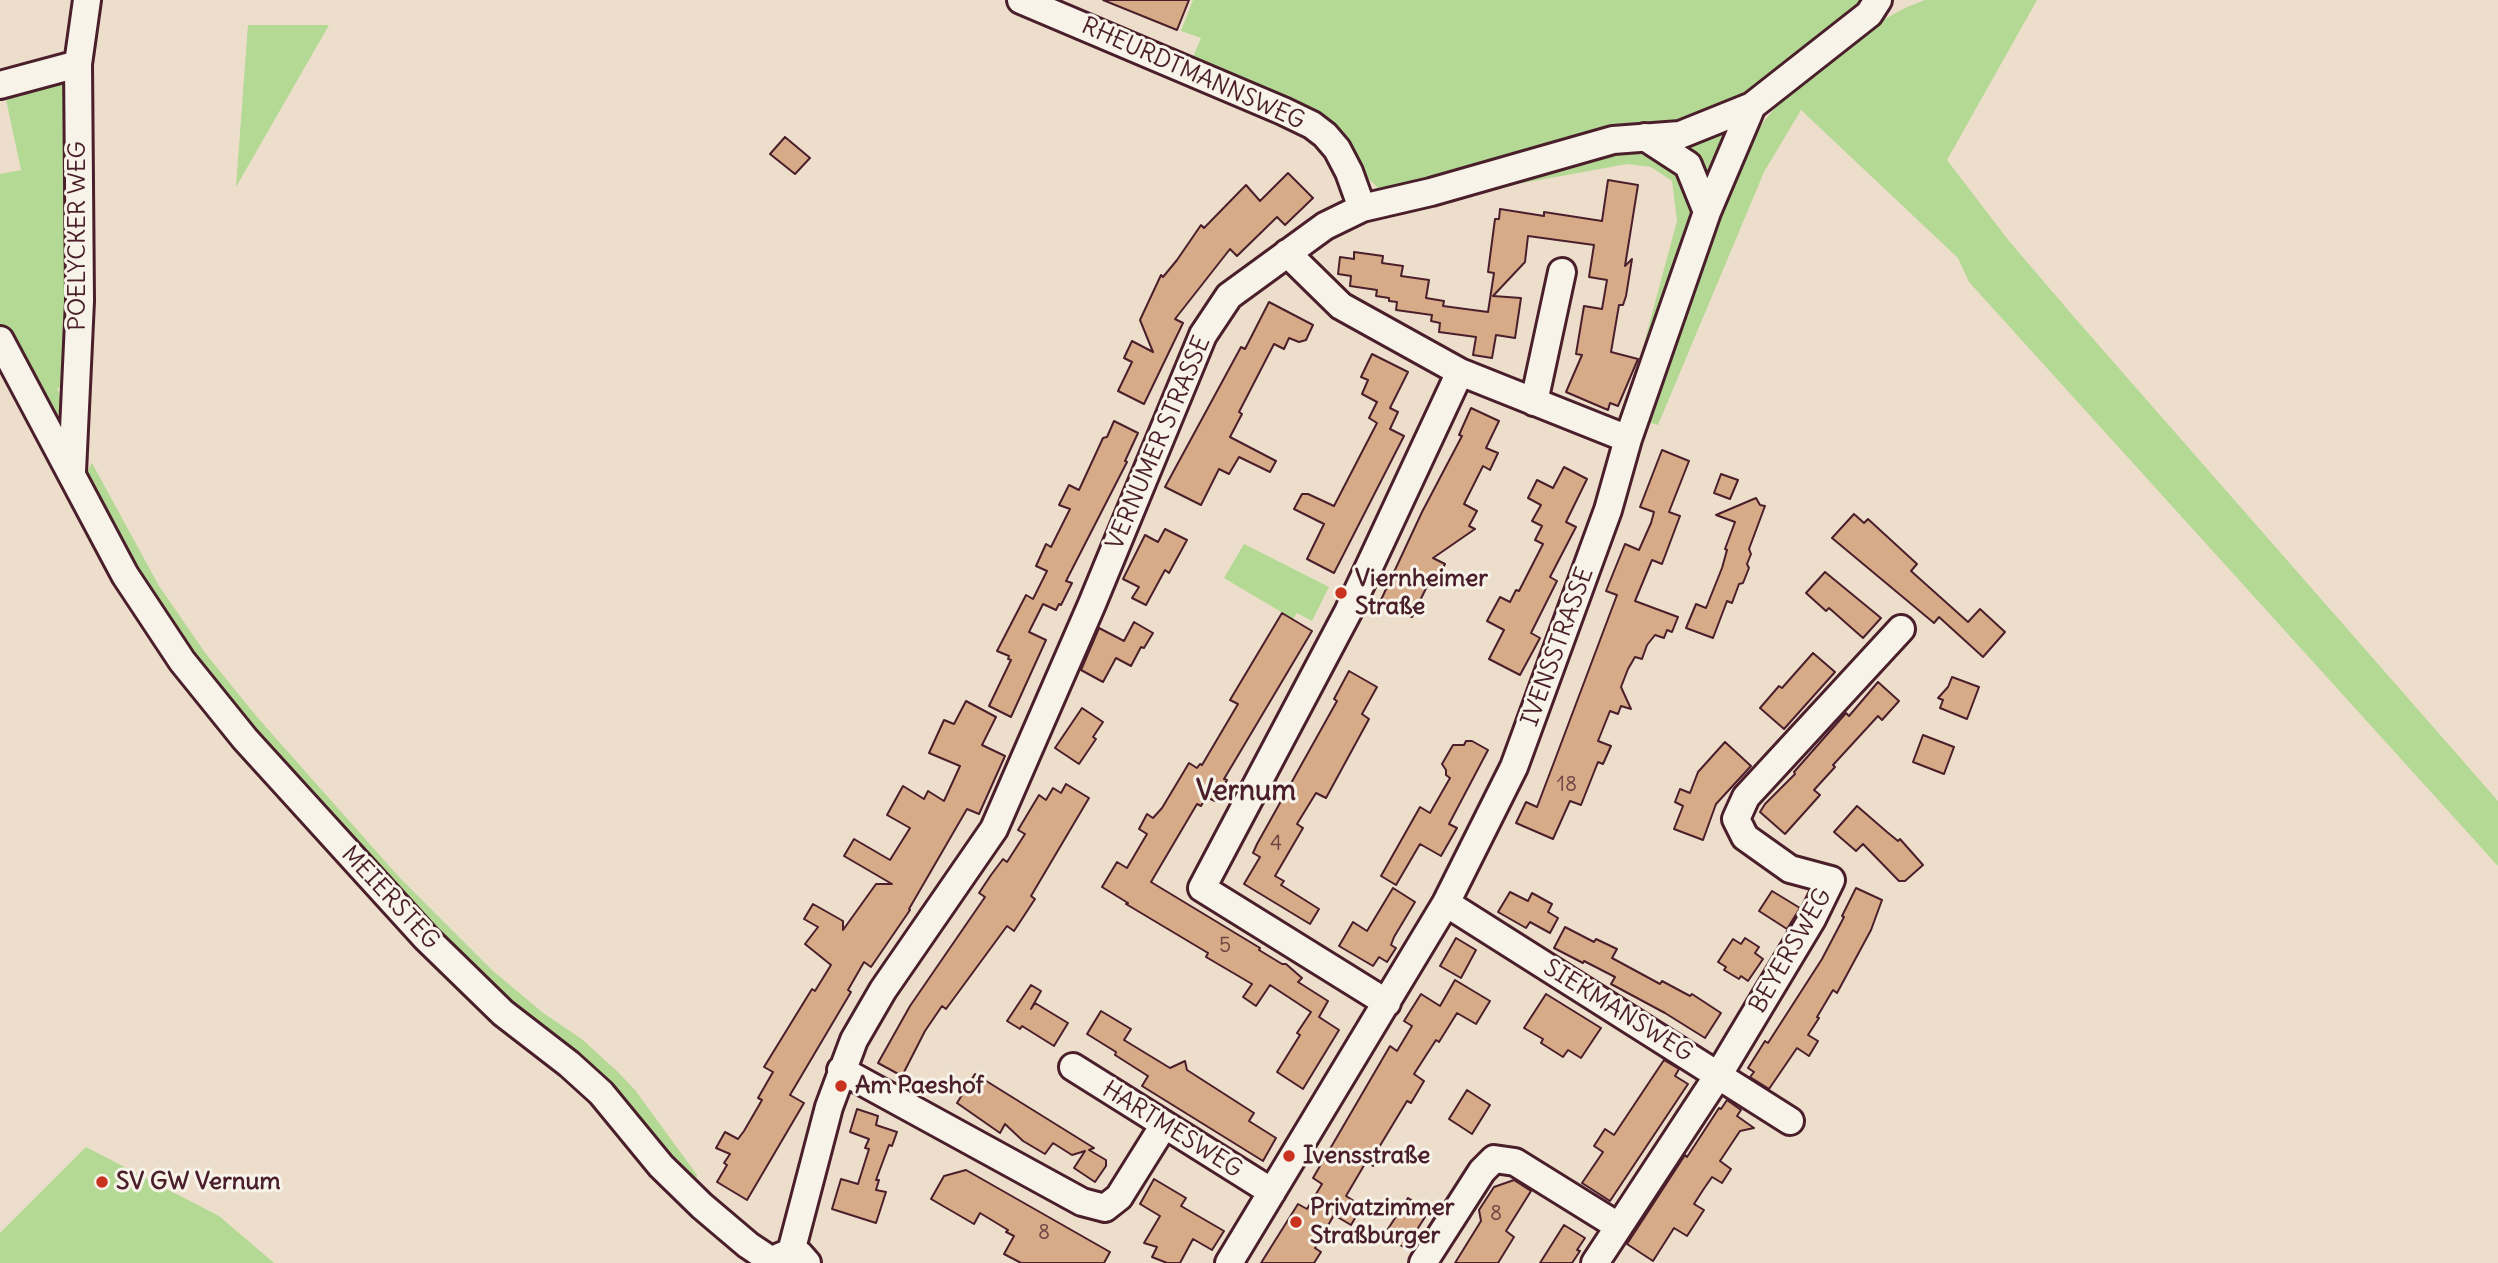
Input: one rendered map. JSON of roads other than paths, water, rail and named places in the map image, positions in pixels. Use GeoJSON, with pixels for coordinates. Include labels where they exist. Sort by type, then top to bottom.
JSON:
{"type":"FeatureCollection","features":[{"type":"Feature","properties":{"kind":"street","name":"POELYCKER WEG"},"geometry":{"type":"LineString","coordinates":[[72,473],[80,300],[78,64],[87,0]]}},
{"type":"Feature","properties":{"kind":"street","name":"RHEURDTMANNSWEG"},"geometry":{"type":"LineString","coordinates":[[1021,0],[1312,125],[1337,149],[1362,208]]}},
{"type":"Feature","properties":{"kind":"street","name":"VERNUMER STRASSE"},"geometry":{"type":"LineString","coordinates":[[799,1257],[818,1146],[841,1070],[854,1040],[878,998],[994,829],[1092,604],[1203,335],[1229,296],[1325,226],[1362,208],[1430,192],[1613,140],[1680,135],[1752,106],[1869,14],[1878,0]]}},
{"type":"Feature","properties":{"kind":"street"},"geometry":{"type":"LineString","coordinates":[[0,85],[78,64]]}},
{"type":"Feature","properties":{"kind":"street","name":"IVENSSTRASSE"},"geometry":{"type":"LineString","coordinates":[[1229,1263],[1446,903],[1514,767],[1608,510],[1628,439],[1707,212],[1752,106]]}},
{"type":"Feature","properties":{"kind":"street"},"geometry":{"type":"LineString","coordinates":[[1645,137],[1688,165],[1707,212]]}},
{"type":"Feature","properties":{"kind":"street"},"geometry":{"type":"LineString","coordinates":[[1287,253],[1341,306],[1460,372],[1628,439]]}},
{"type":"Feature","properties":{"kind":"street"},"geometry":{"type":"LineString","coordinates":[[1534,402],[1562,272]]}},
{"type":"Feature","properties":{"kind":"street"},"geometry":{"type":"LineString","coordinates":[[0,340],[72,473]]}},
{"type":"Feature","properties":{"kind":"street"},"geometry":{"type":"LineString","coordinates":[[1387,1003],[1202,888],[1348,612],[1460,372]]}},
{"type":"Feature","properties":{"kind":"street","name":"MEIERSTEG"},"geometry":{"type":"LineString","coordinates":[[72,473],[125,575],[182,662],[237,729],[387,897],[503,1013],[569,1064],[601,1093],[661,1166],[721,1223],[775,1263],[779,1257],[799,1257]]}},
{"type":"Feature","properties":{"kind":"street","name":"BEYERSWEG"},"geometry":{"type":"LineString","coordinates":[[1595,1263],[1719,1074],[1812,919],[1831,880],[1790,869],[1745,837],[1736,818],[1746,797],[1900,629]]}},
{"type":"Feature","properties":{"kind":"street","name":"SIEKMANSWEG"},"geometry":{"type":"LineString","coordinates":[[1446,903],[1790,1121]]}},
{"type":"Feature","properties":{"kind":"street","name":"HARTMESWEG"},"geometry":{"type":"LineString","coordinates":[[1073,1067],[1272,1192]]}},
{"type":"Feature","properties":{"kind":"street"},"geometry":{"type":"LineString","coordinates":[[841,1070],[1082,1202],[1105,1208],[1119,1197],[1164,1125]]}},
{"type":"Feature","properties":{"kind":"street"},"geometry":{"type":"LineString","coordinates":[[1423,1263],[1482,1171],[1494,1160],[1515,1163],[1618,1226]]}},
{"type":"Feature","properties":{"kind":"place","name":"Viernheimer Straße"},"geometry":{"type":"Point","coordinates":[1341,593]}},
{"type":"Feature","properties":{"kind":"place","name":"Am Paeshof"},"geometry":{"type":"Point","coordinates":[841,1086]}},
{"type":"Feature","properties":{"kind":"place","name":"Ivensstraße"},"geometry":{"type":"Point","coordinates":[1289,1156]}},
{"type":"Feature","properties":{"kind":"place","name":"SV GW Vernum"},"geometry":{"type":"Point","coordinates":[102,1182]}},
{"type":"Feature","properties":{"kind":"place","name":"Privatzimmer Straßburger"},"geometry":{"type":"Point","coordinates":[1296,1222]}},
{"type":"Feature","properties":{"kind":"district","name":"Vernum"},"geometry":{"type":"Point","coordinates":[1246,792]}}]}
